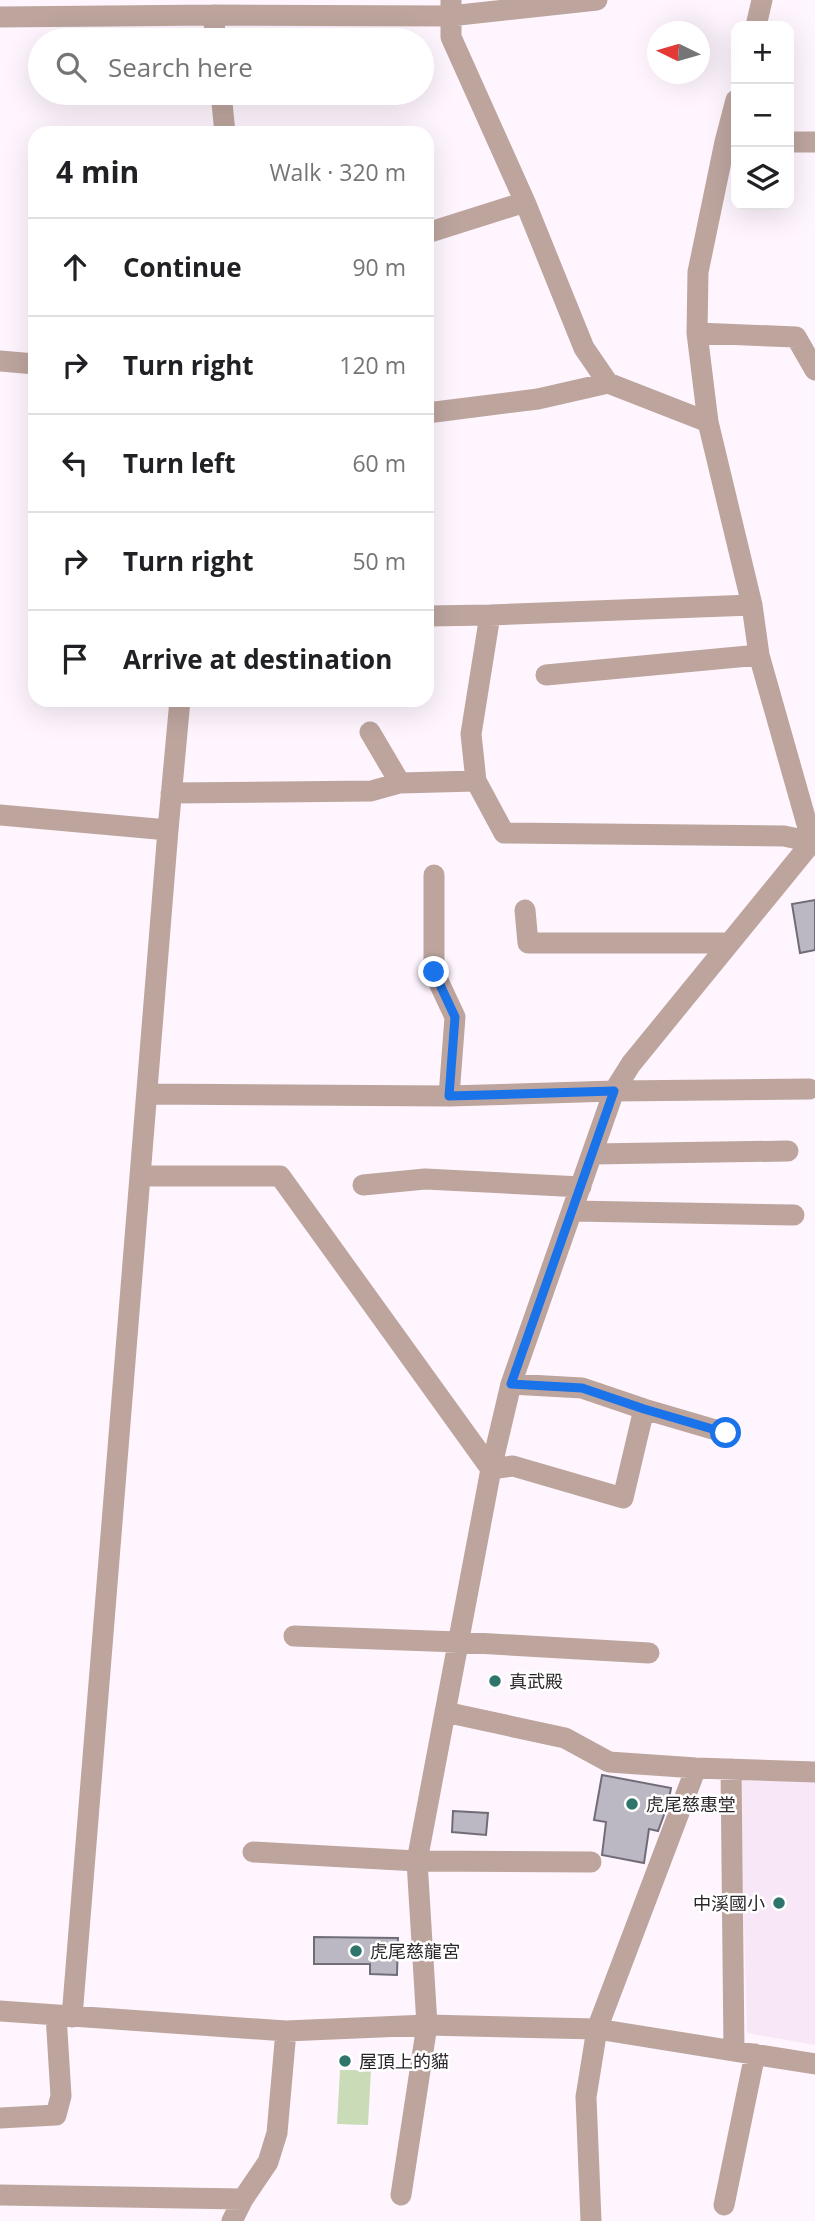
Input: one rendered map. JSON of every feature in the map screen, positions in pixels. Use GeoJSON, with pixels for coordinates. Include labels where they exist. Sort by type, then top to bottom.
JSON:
{"type":"FeatureCollection","features":[{"type":"Feature","properties":{"kind":"street"},"geometry":{"type":"LineString","coordinates":[[0,17],[213,15],[289,8],[451,8],[597,0]]}},
{"type":"Feature","properties":{"kind":"street"},"geometry":{"type":"LineString","coordinates":[[756,21],[762,0]]}},
{"type":"Feature","properties":{"kind":"street"},"geometry":{"type":"LineString","coordinates":[[451,8],[451,37],[525,202],[584,348],[608,383]]}},
{"type":"Feature","properties":{"kind":"street"},"geometry":{"type":"LineString","coordinates":[[213,15],[215,28]]}},
{"type":"Feature","properties":{"kind":"street"},"geometry":{"type":"LineString","coordinates":[[222,105],[224,126]]}},
{"type":"Feature","properties":{"kind":"street"},"geometry":{"type":"LineString","coordinates":[[731,142],[698,272],[697,333],[708,422],[752,605],[760,655],[814,843]]}},
{"type":"Feature","properties":{"kind":"street"},"geometry":{"type":"LineString","coordinates":[[794,142],[815,142]]}},
{"type":"Feature","properties":{"kind":"street"},"geometry":{"type":"LineString","coordinates":[[434,231],[525,202]]}},
{"type":"Feature","properties":{"kind":"street"},"geometry":{"type":"LineString","coordinates":[[697,333],[796,337],[815,370]]}},
{"type":"Feature","properties":{"kind":"street"},"geometry":{"type":"LineString","coordinates":[[0,361],[28,363]]}},
{"type":"Feature","properties":{"kind":"street"},"geometry":{"type":"LineString","coordinates":[[434,412],[538,399],[608,383],[708,422]]}},
{"type":"Feature","properties":{"kind":"street"},"geometry":{"type":"LineString","coordinates":[[434,616],[752,605]]}},
{"type":"Feature","properties":{"kind":"street"},"geometry":{"type":"LineString","coordinates":[[490,615],[471,734],[476,781],[504,833],[785,836],[814,843]]}},
{"type":"Feature","properties":{"kind":"street"},"geometry":{"type":"LineString","coordinates":[[546,675],[760,655]]}},
{"type":"Feature","properties":{"kind":"street"},"geometry":{"type":"LineString","coordinates":[[0,2118],[55,2115],[61,2096],[64,2016],[141,1176],[179,707]]}},
{"type":"Feature","properties":{"kind":"street"},"geometry":{"type":"LineString","coordinates":[[370,732],[400,783]]}},
{"type":"Feature","properties":{"kind":"street"},"geometry":{"type":"LineString","coordinates":[[171,793],[371,791],[400,783],[476,781]]}},
{"type":"Feature","properties":{"kind":"street"},"geometry":{"type":"LineString","coordinates":[[0,815],[168,830]]}},
{"type":"Feature","properties":{"kind":"street"},"geometry":{"type":"LineString","coordinates":[[401,2195],[427,2025],[417,1861],[491,1469],[511,1384],[614,1091],[631,1063],[814,843]]}},
{"type":"Feature","properties":{"kind":"street"},"geometry":{"type":"LineString","coordinates":[[434,875],[434,972],[455,1017],[449,1096]]}},
{"type":"Feature","properties":{"kind":"street"},"geometry":{"type":"LineString","coordinates":[[525,910],[528,943],[729,943]]}},
{"type":"Feature","properties":{"kind":"street"},"geometry":{"type":"LineString","coordinates":[[147,1094],[449,1096],[809,1089]]}},
{"type":"Feature","properties":{"kind":"street"},"geometry":{"type":"LineString","coordinates":[[593,1154],[788,1151]]}},
{"type":"Feature","properties":{"kind":"street"},"geometry":{"type":"LineString","coordinates":[[141,1176],[280,1176],[491,1469]]}},
{"type":"Feature","properties":{"kind":"street"},"geometry":{"type":"LineString","coordinates":[[363,1185],[425,1179],[581,1187]]}},
{"type":"Feature","properties":{"kind":"street"},"geometry":{"type":"LineString","coordinates":[[573,1211],[794,1215]]}},
{"type":"Feature","properties":{"kind":"street"},"geometry":{"type":"LineString","coordinates":[[511,1384],[582,1388],[726,1433]]}},
{"type":"Feature","properties":{"kind":"street"},"geometry":{"type":"LineString","coordinates":[[491,1469],[513,1466],[623,1498],[644,1409]]}},
{"type":"Feature","properties":{"kind":"street"},"geometry":{"type":"LineString","coordinates":[[294,1636],[649,1653]]}},
{"type":"Feature","properties":{"kind":"street"},"geometry":{"type":"LineString","coordinates":[[445,1712],[565,1738],[609,1762],[815,1772]]}},
{"type":"Feature","properties":{"kind":"street"},"geometry":{"type":"LineString","coordinates":[[591,2221],[586,2096],[597,2029],[696,1768]]}},
{"type":"Feature","properties":{"kind":"street"},"geometry":{"type":"LineString","coordinates":[[724,2205],[745,2053],[732,1769]]}},
{"type":"Feature","properties":{"kind":"street"},"geometry":{"type":"LineString","coordinates":[[253,1852],[417,1861],[591,1862]]}},
{"type":"Feature","properties":{"kind":"street"},"geometry":{"type":"LineString","coordinates":[[0,2011],[286,2031],[427,2025],[597,2029],[815,2064]]}},
{"type":"Feature","properties":{"kind":"street"},"geometry":{"type":"LineString","coordinates":[[232,2221],[268,2161],[277,2133],[286,2031]]}},
{"type":"Feature","properties":{"kind":"street"},"geometry":{"type":"LineString","coordinates":[[0,2195],[243,2199]]}},
{"type":"Feature","properties":{"kind":"shaded area","name":"中溪國小"},"geometry":{"type":"Polygon","coordinates":[[[740,1772],[815,1774],[815,2045],[747,2033],[740,1772]]]}},
{"type":"Feature","properties":{"kind":"green space"},"geometry":{"type":"Polygon","coordinates":[[[340,2070],[371,2070],[368,2125],[337,2124],[340,2070]]]}},
{"type":"Feature","properties":{"kind":"building"},"geometry":{"type":"Polygon","coordinates":[[[815,900],[815,950],[800,953],[792,904],[815,900]]]}},
{"type":"Feature","properties":{"kind":"building","name":"虎尾慈惠堂"},"geometry":{"type":"Polygon","coordinates":[[[602,1775],[671,1788],[658,1831],[649,1829],[644,1863],[602,1855],[606,1822],[594,1820],[602,1775]]]}},
{"type":"Feature","properties":{"kind":"building"},"geometry":{"type":"Polygon","coordinates":[[[453,1811],[488,1813],[486,1835],[452,1832],[453,1811]]]}},
{"type":"Feature","properties":{"kind":"building","name":"虎尾慈龍宮"},"geometry":{"type":"Polygon","coordinates":[[[314,1937],[398,1938],[397,1975],[370,1974],[370,1964],[314,1964],[314,1937]]]}},
{"type":"Feature","properties":{"kind":"place","name":"真武殿"},"geometry":{"type":"Point","coordinates":[495,1681]}},
{"type":"Feature","properties":{"kind":"place","name":"虎尾慈惠堂"},"geometry":{"type":"Point","coordinates":[632,1804]}},
{"type":"Feature","properties":{"kind":"place","name":"中溪國小"},"geometry":{"type":"Point","coordinates":[779,1903]}},
{"type":"Feature","properties":{"kind":"place","name":"虎尾慈龍宮"},"geometry":{"type":"Point","coordinates":[356,1951]}},
{"type":"Feature","properties":{"kind":"place","name":"屋頂上的貓"},"geometry":{"type":"Point","coordinates":[345,2061]}},
{"type":"Feature","properties":{"kind":"route"},"geometry":{"type":"LineString","coordinates":[[434,972],[455,1017],[449,1096],[614,1091],[511,1384],[582,1388],[726,1433]]}}]}
